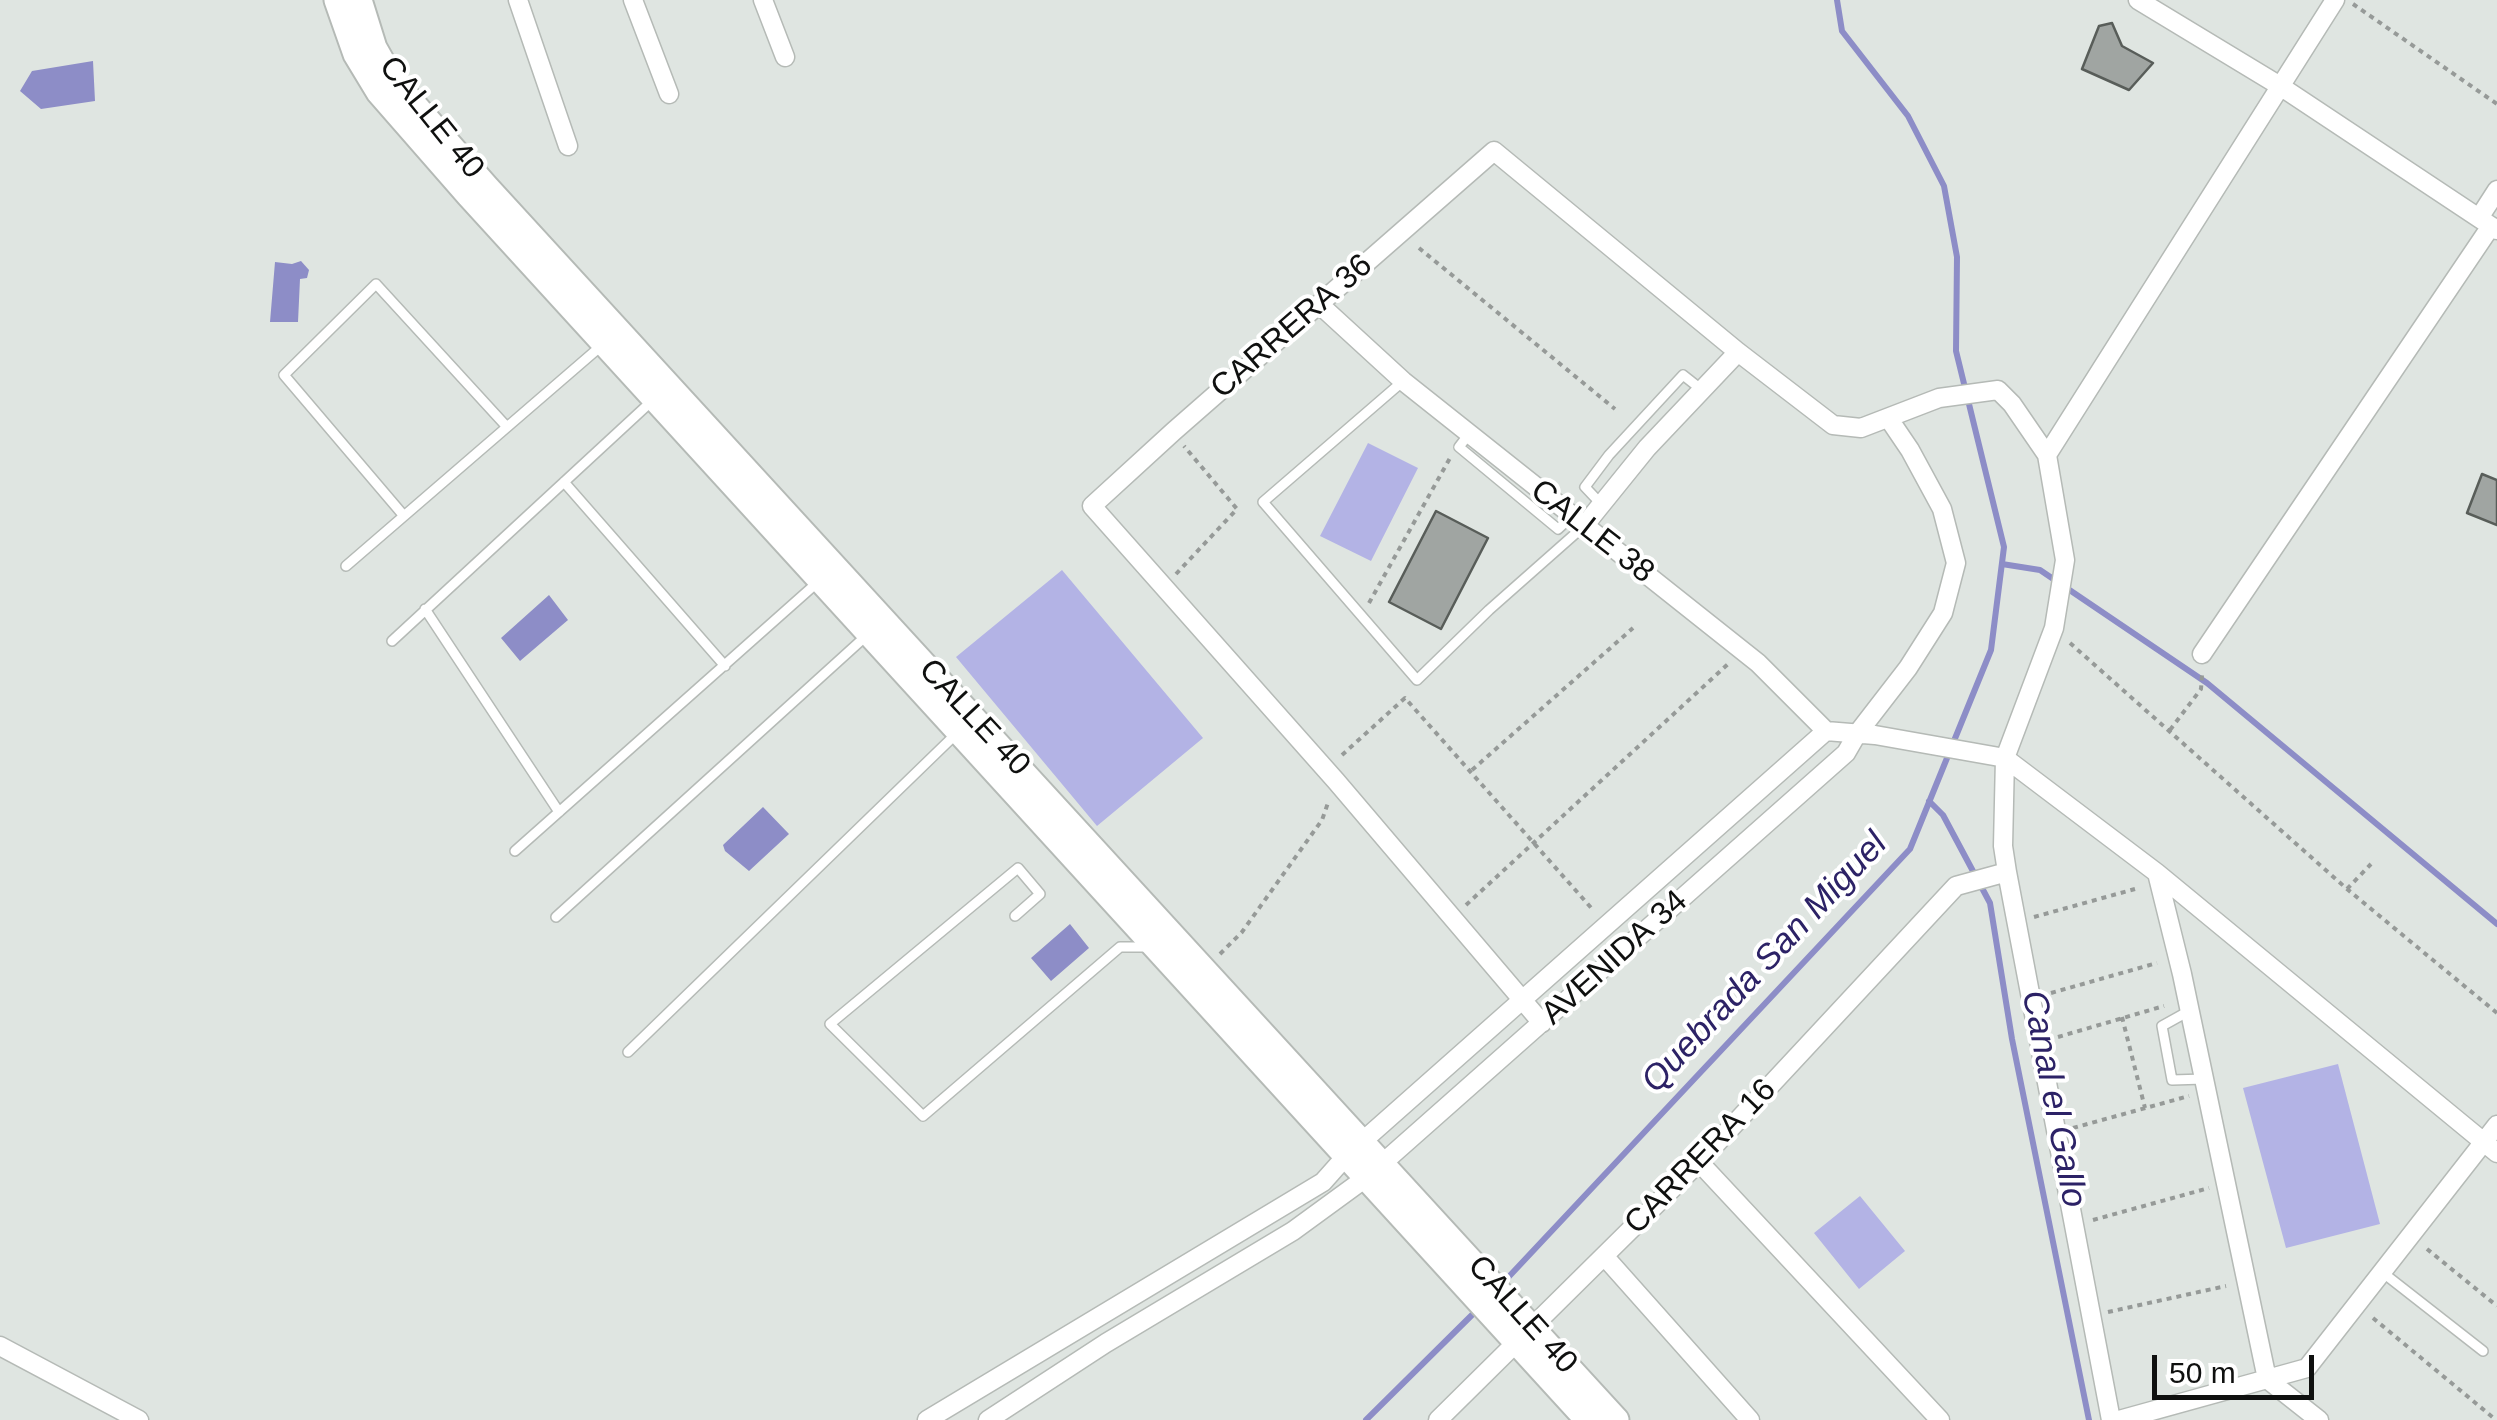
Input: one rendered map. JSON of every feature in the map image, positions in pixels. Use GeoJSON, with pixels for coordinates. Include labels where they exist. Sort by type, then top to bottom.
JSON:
{"type":"FeatureCollection","features":[{"type":"Feature","properties":{"kind":"main road","name":"CALLE 40"},"geometry":{"type":"LineString","coordinates":[[336,0],[356,54],[378,92],[828,574],[1518,1327],[1616,1420]]}},
{"type":"Feature","properties":{"kind":"main road","name":"CALLE 40"},"geometry":{"type":"LineString","coordinates":[[359,0],[374,48],[392,80],[610,338],[654,398],[828,574]]}},
{"type":"Feature","properties":{"kind":"main road","name":"CALLE 40"},"geometry":{"type":"LineString","coordinates":[[876,627],[958,732],[1034,800]]}},
{"type":"Feature","properties":{"kind":"main road","name":"CALLE 40"},"geometry":{"type":"LineString","coordinates":[[1518,1327],[1588,1420]]}},
{"type":"Feature","properties":{"kind":"street"},"geometry":{"type":"LineString","coordinates":[[518,0],[568,146]]}},
{"type":"Feature","properties":{"kind":"street"},"geometry":{"type":"LineString","coordinates":[[633,0],[669,94]]}},
{"type":"Feature","properties":{"kind":"street"},"geometry":{"type":"LineString","coordinates":[[763,0],[784,56]]}},
{"type":"Feature","properties":{"kind":"street"},"geometry":{"type":"LineString","coordinates":[[2138,0],[2280,86],[2489,224]]}},
{"type":"Feature","properties":{"kind":"street"},"geometry":{"type":"LineString","coordinates":[[2047,455],[2280,86],[2344,2]]}},
{"type":"Feature","properties":{"kind":"street","name":"CARRERA 36"},"geometry":{"type":"LineString","coordinates":[[1336,781],[1092,506],[1494,151],[1738,352]]}},
{"type":"Feature","properties":{"kind":"street"},"geometry":{"type":"LineString","coordinates":[[2202,662],[2489,224],[2497,190]]}},
{"type":"Feature","properties":{"kind":"street","name":"CALLE 38"},"geometry":{"type":"LineString","coordinates":[[1320,304],[1403,381],[1758,664],[1826,731]]}},
{"type":"Feature","properties":{"kind":"street"},"geometry":{"type":"LineString","coordinates":[[1578,521],[1602,506],[1647,448],[1738,352],[1833,425],[1862,428],[1939,398],[1998,390],[2047,455],[2064,564],[2055,625],[1998,756],[2004,846],[1998,874],[2111,1420]]}},
{"type":"Feature","properties":{"kind":"street","name":"AVENIDA 34"},"geometry":{"type":"LineString","coordinates":[[988,1420],[1106,1343],[1293,1231],[1375,1170],[1866,735],[1943,612],[1956,562],[1942,509],[1889,420]]}},
{"type":"Feature","properties":{"kind":"street"},"geometry":{"type":"LineString","coordinates":[[1826,731],[1998,756],[2157,873],[2490,1147]]}},
{"type":"Feature","properties":{"kind":"street","name":"AVENIDA 34"},"geometry":{"type":"LineString","coordinates":[[927,1420],[1323,1182],[1355,1149],[1826,731]]}},
{"type":"Feature","properties":{"kind":"street"},"geometry":{"type":"LineString","coordinates":[[1336,781],[1542,1023]]}},
{"type":"Feature","properties":{"kind":"street"},"geometry":{"type":"LineString","coordinates":[[2157,873],[2190,1010],[2199,1087],[2267,1379],[2318,1420]]}},
{"type":"Feature","properties":{"kind":"street","name":"CARRERA 16"},"geometry":{"type":"LineString","coordinates":[[1438,1420],[1518,1327],[1606,1256],[1699,1162],[1956,886],[1998,874]]}},
{"type":"Feature","properties":{"kind":"street"},"geometry":{"type":"LineString","coordinates":[[2120,1420],[2307,1368],[2382,1272],[2490,1147],[2497,1125]]}},
{"type":"Feature","properties":{"kind":"street"},"geometry":{"type":"LineString","coordinates":[[1699,1162],[1940,1420]]}},
{"type":"Feature","properties":{"kind":"street"},"geometry":{"type":"LineString","coordinates":[[1606,1256],[1750,1420]]}},
{"type":"Feature","properties":{"kind":"street"},"geometry":{"type":"LineString","coordinates":[[0,1346],[139,1420]]}},
{"type":"Feature","properties":{"kind":"lane"},"geometry":{"type":"LineString","coordinates":[[404,516],[284,375],[376,284],[507,427]]}},
{"type":"Feature","properties":{"kind":"lane"},"geometry":{"type":"LineString","coordinates":[[346,566],[610,338]]}},
{"type":"Feature","properties":{"kind":"lane"},"geometry":{"type":"LineString","coordinates":[[1403,381],[1263,502],[1417,680],[1578,521]]}},
{"type":"Feature","properties":{"kind":"lane"},"geometry":{"type":"LineString","coordinates":[[392,641],[654,398]]}},
{"type":"Feature","properties":{"kind":"lane"},"geometry":{"type":"LineString","coordinates":[[564,482],[725,666]]}},
{"type":"Feature","properties":{"kind":"lane"},"geometry":{"type":"LineString","coordinates":[[515,852],[828,574]]}},
{"type":"Feature","properties":{"kind":"lane"},"geometry":{"type":"LineString","coordinates":[[426,610],[560,812]]}},
{"type":"Feature","properties":{"kind":"lane"},"geometry":{"type":"LineString","coordinates":[[556,917],[876,627]]}},
{"type":"Feature","properties":{"kind":"lane"},"geometry":{"type":"LineString","coordinates":[[628,1052],[958,732]]}},
{"type":"Feature","properties":{"kind":"lane"},"geometry":{"type":"LineString","coordinates":[[1015,916],[1040,894],[1018,868],[830,1024],[923,1116],[1120,946],[1162,939]]}},
{"type":"Feature","properties":{"kind":"lane"},"geometry":{"type":"LineString","coordinates":[[2190,1010],[2162,1026],[2172,1080],[2199,1087]]}},
{"type":"Feature","properties":{"kind":"lane"},"geometry":{"type":"LineString","coordinates":[[2382,1272],[2484,1351]]}},
{"type":"Feature","properties":{"kind":"path"},"geometry":{"type":"LineString","coordinates":[[2344,2],[2497,104]]}},
{"type":"Feature","properties":{"kind":"path"},"geometry":{"type":"LineString","coordinates":[[1419,248],[1615,409]]}},
{"type":"Feature","properties":{"kind":"path"},"geometry":{"type":"LineString","coordinates":[[1172,577],[1237,509],[1181,442]]}},
{"type":"Feature","properties":{"kind":"path"},"geometry":{"type":"LineString","coordinates":[[1370,602],[1452,456]]}},
{"type":"Feature","properties":{"kind":"path"},"geometry":{"type":"LineString","coordinates":[[2055,625],[2347,890],[2497,1014]]}},
{"type":"Feature","properties":{"kind":"path"},"geometry":{"type":"LineString","coordinates":[[1471,771],[1633,628]]}},
{"type":"Feature","properties":{"kind":"path"},"geometry":{"type":"LineString","coordinates":[[2170,731],[2201,690],[2202,662]]}},
{"type":"Feature","properties":{"kind":"path"},"geometry":{"type":"LineString","coordinates":[[1463,908],[1729,664]]}},
{"type":"Feature","properties":{"kind":"path"},"geometry":{"type":"LineString","coordinates":[[1334,762],[1405,698],[1600,918]]}},
{"type":"Feature","properties":{"kind":"path"},"geometry":{"type":"LineString","coordinates":[[1197,978],[1242,932],[1322,820],[1336,781]]}},
{"type":"Feature","properties":{"kind":"path"},"geometry":{"type":"LineString","coordinates":[[2347,890],[2371,864]]}},
{"type":"Feature","properties":{"kind":"path"},"geometry":{"type":"LineString","coordinates":[[2030,918],[2135,888]]}},
{"type":"Feature","properties":{"kind":"path"},"geometry":{"type":"LineString","coordinates":[[2045,995],[2157,963]]}},
{"type":"Feature","properties":{"kind":"path"},"geometry":{"type":"LineString","coordinates":[[2053,1038],[2169,1004]]}},
{"type":"Feature","properties":{"kind":"path"},"geometry":{"type":"LineString","coordinates":[[2122,1017],[2144,1108]]}},
{"type":"Feature","properties":{"kind":"path"},"geometry":{"type":"LineString","coordinates":[[2068,1130],[2199,1087]]}},
{"type":"Feature","properties":{"kind":"path"},"geometry":{"type":"LineString","coordinates":[[2087,1222],[2214,1186]]}},
{"type":"Feature","properties":{"kind":"path"},"geometry":{"type":"LineString","coordinates":[[2423,1245],[2497,1306]]}},
{"type":"Feature","properties":{"kind":"path"},"geometry":{"type":"LineString","coordinates":[[2107,1312],[2235,1284]]}},
{"type":"Feature","properties":{"kind":"path"},"geometry":{"type":"LineString","coordinates":[[2370,1316],[2496,1420]]}},
{"type":"Feature","properties":{"kind":"shaded area"},"geometry":{"type":"Polygon","coordinates":[[[93,61],[95,101],[41,109],[20,91],[32,71],[93,61]]]}},
{"type":"Feature","properties":{"kind":"shaded area"},"geometry":{"type":"Polygon","coordinates":[[[301,261],[309,270],[307,278],[300,279],[298,322],[270,322],[275,262],[301,261]]]}},
{"type":"Feature","properties":{"kind":"shaded area"},"geometry":{"type":"Polygon","coordinates":[[[1368,443],[1418,468],[1371,561],[1320,536],[1368,443]]]}},
{"type":"Feature","properties":{"kind":"shaded area"},"geometry":{"type":"Polygon","coordinates":[[[1062,570],[1203,738],[1097,826],[956,657],[1062,570]]]}},
{"type":"Feature","properties":{"kind":"shaded area"},"geometry":{"type":"Polygon","coordinates":[[[549,595],[568,620],[520,661],[501,638],[549,595]]]}},
{"type":"Feature","properties":{"kind":"shaded area"},"geometry":{"type":"Polygon","coordinates":[[[763,807],[789,834],[749,871],[723,845],[763,807]]]}},
{"type":"Feature","properties":{"kind":"shaded area"},"geometry":{"type":"Polygon","coordinates":[[[1070,924],[1089,948],[1051,981],[1031,958],[1070,924]]]}},
{"type":"Feature","properties":{"kind":"shaded area"},"geometry":{"type":"Polygon","coordinates":[[[2338,1064],[2380,1224],[2286,1248],[2243,1088],[2338,1064]]]}},
{"type":"Feature","properties":{"kind":"shaded area"},"geometry":{"type":"Polygon","coordinates":[[[1860,1196],[1905,1251],[1859,1289],[1814,1233],[1860,1196]]]}},
{"type":"Feature","properties":{"kind":"building"},"geometry":{"type":"Polygon","coordinates":[[[2112,23],[2122,46],[2153,63],[2129,90],[2082,69],[2099,26],[2112,23]]]}},
{"type":"Feature","properties":{"kind":"building"},"geometry":{"type":"Polygon","coordinates":[[[2482,474],[2497,480],[2497,525],[2467,513],[2482,474]]]}},
{"type":"Feature","properties":{"kind":"building"},"geometry":{"type":"Polygon","coordinates":[[[1436,511],[1488,538],[1441,629],[1389,602],[1436,511]]]}},
{"type":"Feature","properties":{"kind":"waterway","name":"Quebrada San Miguel"},"geometry":{"type":"LineString","coordinates":[[1501,1285],[1910,849],[1991,650],[2004,547],[1956,351],[1957,257],[1944,186],[1908,116],[1842,31],[1837,0]]}},
{"type":"Feature","properties":{"kind":"waterway"},"geometry":{"type":"LineString","coordinates":[[2002,564],[2040,570],[2207,683],[2497,924]]}},
{"type":"Feature","properties":{"kind":"waterway","name":"Canal el Gallo"},"geometry":{"type":"LineString","coordinates":[[1929,801],[1943,815],[1990,903],[2012,1039],[2089,1420]]}},
{"type":"Feature","properties":{"kind":"waterway","name":"Quebrada San Miguel"},"geometry":{"type":"LineString","coordinates":[[1366,1420],[1479,1308]]}}]}
